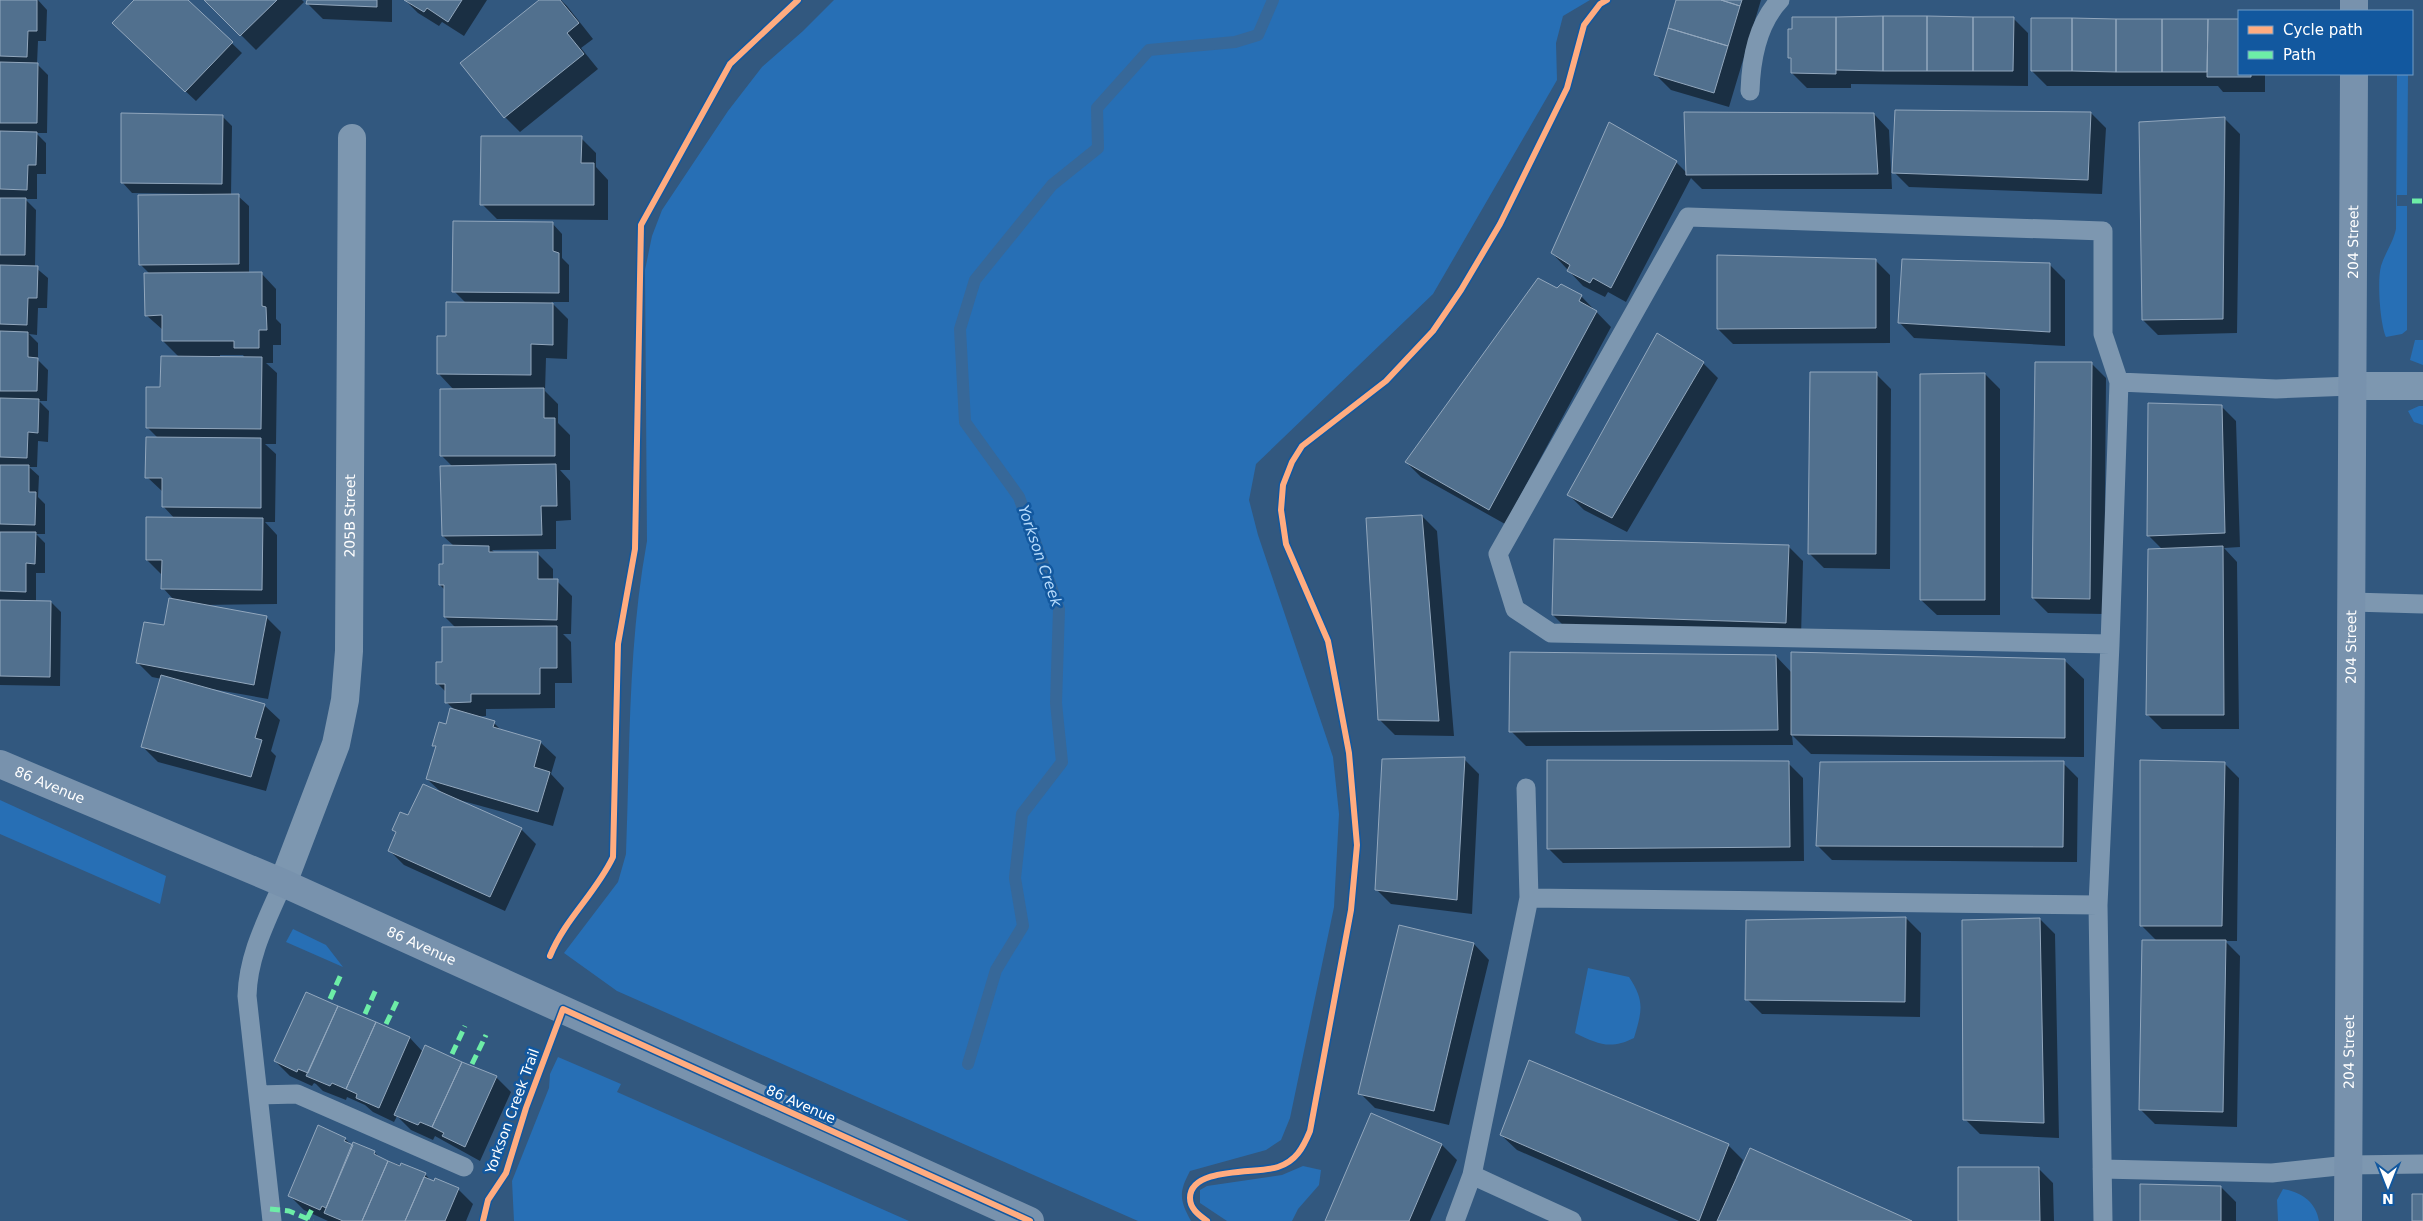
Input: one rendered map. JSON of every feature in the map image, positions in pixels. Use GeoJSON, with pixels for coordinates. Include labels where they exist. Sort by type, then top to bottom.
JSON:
{"type":"FeatureCollection","features":[{"type":"Feature","properties":{"kind":"street","name":"204 Street"},"geometry":{"type":"LineString","coordinates":[[2348,1221],[2354,75]]}},
{"type":"Feature","properties":{"kind":"street","name":"205B Street"},"geometry":{"type":"LineString","coordinates":[[283,883],[336,744],[345,700],[350,651],[352,138]]}},
{"type":"Feature","properties":{"kind":"street"},"geometry":{"type":"LineString","coordinates":[[2352,386],[2423,386]]}},
{"type":"Feature","properties":{"kind":"street","name":"86 Avenue"},"geometry":{"type":"LineString","coordinates":[[0,764],[283,883],[1030,1221]]}},
{"type":"Feature","properties":{"kind":"lane"},"geometry":{"type":"LineString","coordinates":[[1750,91],[1751,75],[1760,35],[1767,16],[1780,0]]}},
{"type":"Feature","properties":{"kind":"lane"},"geometry":{"type":"LineString","coordinates":[[2103,1221],[2098,906],[2110,644],[2119,382],[2103,334],[2103,231],[1688,217],[1498,554],[1515,609],[1551,633],[2110,644]]}},
{"type":"Feature","properties":{"kind":"lane"},"geometry":{"type":"LineString","coordinates":[[2119,382],[2276,389],[2352,386]]}},
{"type":"Feature","properties":{"kind":"lane"},"geometry":{"type":"LineString","coordinates":[[2352,602],[2423,604]]}},
{"type":"Feature","properties":{"kind":"lane"},"geometry":{"type":"LineString","coordinates":[[1455,1221],[1472,1175],[1529,898],[1526,788]]}},
{"type":"Feature","properties":{"kind":"lane"},"geometry":{"type":"LineString","coordinates":[[272,1221],[247,996],[247,975],[260,935],[283,883]]}},
{"type":"Feature","properties":{"kind":"lane"},"geometry":{"type":"LineString","coordinates":[[1529,898],[2098,906]]}},
{"type":"Feature","properties":{"kind":"lane"},"geometry":{"type":"LineString","coordinates":[[258,1095],[297,1094],[464,1167]]}},
{"type":"Feature","properties":{"kind":"lane"},"geometry":{"type":"LineString","coordinates":[[2102,1169],[2272,1173],[2348,1165],[2423,1164]]}},
{"type":"Feature","properties":{"kind":"lane"},"geometry":{"type":"LineString","coordinates":[[1472,1175],[1572,1221]]}},
{"type":"Feature","properties":{"kind":"shaded area"},"geometry":{"type":"Polygon","coordinates":[[[834,0],[1590,0],[1563,16],[1556,43],[1557,80],[1433,294],[1256,464],[1249,500],[1258,535],[1333,757],[1339,814],[1334,907],[1290,1118],[1281,1140],[1266,1150],[1190,1171],[1182,1190],[1182,1196],[1184,1207],[1191,1221],[1138,1221],[617,991],[564,953],[618,882],[626,854],[633,658],[636,619],[647,541],[645,270],[652,236],[662,210],[728,111],[762,67],[803,31],[834,0]]]}},
{"type":"Feature","properties":{"kind":"shaded area"},"geometry":{"type":"Polygon","coordinates":[[[2397,75],[2408,75],[2407,195],[2397,195],[2397,206],[2407,206],[2407,330],[2402,334],[2386,337],[2381,312],[2379,281],[2381,266],[2396,229],[2397,75]]]}},
{"type":"Feature","properties":{"kind":"shaded area"},"geometry":{"type":"Polygon","coordinates":[[[2415,340],[2423,340],[2423,365],[2410,360],[2415,340]]]}},
{"type":"Feature","properties":{"kind":"shaded area"},"geometry":{"type":"Polygon","coordinates":[[[2423,406],[2423,425],[2414,422],[2408,411],[2423,406]]]}},
{"type":"Feature","properties":{"kind":"shaded area"},"geometry":{"type":"Polygon","coordinates":[[[0,800],[166,876],[160,904],[0,834],[0,800]]]}},
{"type":"Feature","properties":{"kind":"shaded area"},"geometry":{"type":"Polygon","coordinates":[[[293,929],[326,945],[343,967],[286,942],[293,929]]]}},
{"type":"Feature","properties":{"kind":"shaded area"},"geometry":{"type":"Polygon","coordinates":[[[1588,968],[1629,977],[1640,1000],[1639,1020],[1634,1038],[1611,1045],[1597,1043],[1575,1033],[1588,968]]]}},
{"type":"Feature","properties":{"kind":"shaded area"},"geometry":{"type":"Polygon","coordinates":[[[558,1057],[621,1084],[617,1092],[909,1221],[514,1221],[512,1181],[549,1088],[550,1074],[558,1057]]]}},
{"type":"Feature","properties":{"kind":"shaded area"},"geometry":{"type":"Polygon","coordinates":[[[1303,1166],[1321,1170],[1319,1185],[1298,1209],[1292,1221],[1227,1221],[1200,1203],[1200,1190],[1207,1186],[1282,1175],[1303,1166]]]}},
{"type":"Feature","properties":{"kind":"shaded area"},"geometry":{"type":"Polygon","coordinates":[[[2283,1189],[2302,1195],[2307,1199],[2315,1208],[2319,1221],[2278,1221],[2277,1200],[2283,1189]]]}},
{"type":"Feature","properties":{"kind":"building"},"geometry":{"type":"Polygon","coordinates":[[[0,0],[37,0],[37,31],[28,31],[27,57],[0,56],[0,0]]]}},
{"type":"Feature","properties":{"kind":"building"},"geometry":{"type":"Polygon","coordinates":[[[134,0],[188,0],[233,42],[185,92],[112,23],[134,0]]]}},
{"type":"Feature","properties":{"kind":"building"},"geometry":{"type":"Polygon","coordinates":[[[204,0],[277,0],[240,36],[204,0]]]}},
{"type":"Feature","properties":{"kind":"building"},"geometry":{"type":"Polygon","coordinates":[[[307,0],[377,0],[377,7],[306,4],[307,0]]]}},
{"type":"Feature","properties":{"kind":"building"},"geometry":{"type":"Polygon","coordinates":[[[404,0],[462,0],[448,22],[427,8],[424,12],[404,0]]]}},
{"type":"Feature","properties":{"kind":"building"},"geometry":{"type":"Polygon","coordinates":[[[539,0],[560,0],[579,23],[567,33],[584,54],[504,118],[460,63],[539,0]]]}},
{"type":"Feature","properties":{"kind":"building"},"geometry":{"type":"Polygon","coordinates":[[[1676,0],[1721,0],[1740,6],[1728,46],[1668,28],[1676,0]]]}},
{"type":"Feature","properties":{"kind":"building"},"geometry":{"type":"Polygon","coordinates":[[[1721,0],[1742,0],[1740,6],[1721,0]]]}},
{"type":"Feature","properties":{"kind":"building"},"geometry":{"type":"Polygon","coordinates":[[[1883,16],[1927,16],[1927,71],[1883,71],[1883,16]]]}},
{"type":"Feature","properties":{"kind":"building"},"geometry":{"type":"Polygon","coordinates":[[[1883,16],[1883,71],[1836,70],[1836,17],[1883,16]]]}},
{"type":"Feature","properties":{"kind":"building"},"geometry":{"type":"Polygon","coordinates":[[[1927,16],[1973,17],[1973,71],[1927,71],[1927,16]]]}},
{"type":"Feature","properties":{"kind":"building"},"geometry":{"type":"Polygon","coordinates":[[[1792,17],[1836,17],[1836,74],[1791,73],[1791,58],[1788,58],[1788,29],[1792,29],[1792,17]]]}},
{"type":"Feature","properties":{"kind":"building"},"geometry":{"type":"Polygon","coordinates":[[[1973,17],[2014,17],[2013,71],[1973,71],[1973,17]]]}},
{"type":"Feature","properties":{"kind":"building"},"geometry":{"type":"Polygon","coordinates":[[[2031,18],[2072,18],[2072,71],[2031,71],[2031,18]]]}},
{"type":"Feature","properties":{"kind":"building"},"geometry":{"type":"Polygon","coordinates":[[[2072,18],[2116,19],[2116,72],[2072,71],[2072,18]]]}},
{"type":"Feature","properties":{"kind":"building"},"geometry":{"type":"Polygon","coordinates":[[[2116,19],[2162,19],[2162,72],[2116,72],[2116,19]]]}},
{"type":"Feature","properties":{"kind":"building"},"geometry":{"type":"Polygon","coordinates":[[[2162,19],[2208,19],[2207,72],[2162,72],[2162,19]]]}},
{"type":"Feature","properties":{"kind":"building"},"geometry":{"type":"Polygon","coordinates":[[[2208,19],[2238,19],[2238,75],[2251,75],[2251,77],[2207,77],[2208,19]]]}},
{"type":"Feature","properties":{"kind":"building"},"geometry":{"type":"Polygon","coordinates":[[[1668,28],[1728,46],[1714,93],[1654,75],[1668,28]]]}},
{"type":"Feature","properties":{"kind":"building"},"geometry":{"type":"Polygon","coordinates":[[[0,62],[38,63],[37,123],[0,123],[0,62]]]}},
{"type":"Feature","properties":{"kind":"building"},"geometry":{"type":"Polygon","coordinates":[[[1895,110],[2091,112],[2088,180],[1892,173],[1895,110]]]}},
{"type":"Feature","properties":{"kind":"building"},"geometry":{"type":"Polygon","coordinates":[[[1684,112],[1874,113],[1878,174],[1686,175],[1684,112]]]}},
{"type":"Feature","properties":{"kind":"building"},"geometry":{"type":"Polygon","coordinates":[[[121,113],[223,115],[222,184],[121,183],[121,113]]]}},
{"type":"Feature","properties":{"kind":"building"},"geometry":{"type":"Polygon","coordinates":[[[2225,117],[2223,319],[2142,320],[2139,122],[2225,117]]]}},
{"type":"Feature","properties":{"kind":"building"},"geometry":{"type":"Polygon","coordinates":[[[1609,122],[1677,161],[1611,288],[1593,278],[1590,283],[1567,271],[1570,265],[1551,253],[1609,122]]]}},
{"type":"Feature","properties":{"kind":"building"},"geometry":{"type":"Polygon","coordinates":[[[0,131],[37,132],[36,165],[28,165],[27,190],[0,189],[0,131]]]}},
{"type":"Feature","properties":{"kind":"building"},"geometry":{"type":"Polygon","coordinates":[[[481,136],[582,136],[581,163],[594,163],[594,205],[480,205],[481,136]]]}},
{"type":"Feature","properties":{"kind":"building"},"geometry":{"type":"Polygon","coordinates":[[[239,194],[239,264],[139,265],[138,195],[239,194]]]}},
{"type":"Feature","properties":{"kind":"building"},"geometry":{"type":"Polygon","coordinates":[[[0,198],[26,198],[25,255],[0,255],[0,198]]]}},
{"type":"Feature","properties":{"kind":"building"},"geometry":{"type":"Polygon","coordinates":[[[453,221],[553,222],[553,251],[559,253],[559,293],[452,292],[453,221]]]}},
{"type":"Feature","properties":{"kind":"building"},"geometry":{"type":"Polygon","coordinates":[[[1717,255],[1876,259],[1876,328],[1717,329],[1717,255]]]}},
{"type":"Feature","properties":{"kind":"building"},"geometry":{"type":"Polygon","coordinates":[[[1902,259],[2050,263],[2050,332],[1898,323],[1902,259]]]}},
{"type":"Feature","properties":{"kind":"building"},"geometry":{"type":"Polygon","coordinates":[[[0,265],[38,266],[37,298],[28,298],[27,325],[0,324],[0,265]]]}},
{"type":"Feature","properties":{"kind":"building"},"geometry":{"type":"Polygon","coordinates":[[[262,272],[262,306],[266,307],[267,330],[259,330],[259,348],[234,348],[234,341],[162,341],[162,315],[145,316],[144,273],[262,272]]]}},
{"type":"Feature","properties":{"kind":"building"},"geometry":{"type":"Polygon","coordinates":[[[1538,278],[1557,288],[1561,284],[1582,295],[1579,301],[1597,311],[1489,510],[1405,462],[1538,278]]]}},
{"type":"Feature","properties":{"kind":"building"},"geometry":{"type":"Polygon","coordinates":[[[446,302],[553,303],[553,345],[531,344],[531,375],[437,374],[437,336],[446,336],[446,302]]]}},
{"type":"Feature","properties":{"kind":"building"},"geometry":{"type":"Polygon","coordinates":[[[0,331],[28,332],[28,357],[38,358],[37,391],[0,391],[0,331]]]}},
{"type":"Feature","properties":{"kind":"building"},"geometry":{"type":"Polygon","coordinates":[[[1657,333],[1704,362],[1612,518],[1567,495],[1657,333]]]}},
{"type":"Feature","properties":{"kind":"building"},"geometry":{"type":"Polygon","coordinates":[[[161,356],[262,357],[261,429],[146,428],[146,387],[160,387],[161,356]]]}},
{"type":"Feature","properties":{"kind":"building"},"geometry":{"type":"Polygon","coordinates":[[[2035,362],[2092,362],[2090,599],[2032,598],[2035,362]]]}},
{"type":"Feature","properties":{"kind":"building"},"geometry":{"type":"Polygon","coordinates":[[[1810,372],[1877,372],[1876,554],[1808,554],[1810,372]]]}},
{"type":"Feature","properties":{"kind":"building"},"geometry":{"type":"Polygon","coordinates":[[[1985,373],[1985,600],[1920,600],[1920,374],[1985,373]]]}},
{"type":"Feature","properties":{"kind":"building"},"geometry":{"type":"Polygon","coordinates":[[[544,388],[544,418],[555,418],[555,456],[440,456],[440,389],[544,388]]]}},
{"type":"Feature","properties":{"kind":"building"},"geometry":{"type":"Polygon","coordinates":[[[0,398],[39,399],[38,433],[28,432],[27,458],[0,457],[0,398]]]}},
{"type":"Feature","properties":{"kind":"building"},"geometry":{"type":"Polygon","coordinates":[[[2148,403],[2222,405],[2225,533],[2147,536],[2148,403]]]}},
{"type":"Feature","properties":{"kind":"building"},"geometry":{"type":"Polygon","coordinates":[[[146,437],[261,438],[261,508],[162,507],[162,478],[145,478],[146,437]]]}},
{"type":"Feature","properties":{"kind":"building"},"geometry":{"type":"Polygon","coordinates":[[[556,464],[557,506],[541,506],[542,535],[442,536],[440,466],[556,464]]]}},
{"type":"Feature","properties":{"kind":"building"},"geometry":{"type":"Polygon","coordinates":[[[0,465],[29,465],[29,492],[36,492],[35,525],[0,524],[0,465]]]}},
{"type":"Feature","properties":{"kind":"building"},"geometry":{"type":"Polygon","coordinates":[[[1422,515],[1439,721],[1378,720],[1366,518],[1422,515]]]}},
{"type":"Feature","properties":{"kind":"building"},"geometry":{"type":"Polygon","coordinates":[[[146,517],[263,518],[262,590],[161,589],[162,560],[146,560],[146,517]]]}},
{"type":"Feature","properties":{"kind":"building"},"geometry":{"type":"Polygon","coordinates":[[[0,532],[36,532],[35,564],[26,563],[26,592],[0,591],[0,532]]]}},
{"type":"Feature","properties":{"kind":"building"},"geometry":{"type":"Polygon","coordinates":[[[1554,539],[1789,545],[1786,623],[1552,615],[1554,539]]]}},
{"type":"Feature","properties":{"kind":"building"},"geometry":{"type":"Polygon","coordinates":[[[443,545],[489,546],[489,552],[538,552],[538,579],[558,579],[557,620],[444,617],[444,585],[439,585],[439,564],[443,564],[443,545]]]}},
{"type":"Feature","properties":{"kind":"building"},"geometry":{"type":"Polygon","coordinates":[[[2223,546],[2224,715],[2146,715],[2148,549],[2223,546]]]}},
{"type":"Feature","properties":{"kind":"building"},"geometry":{"type":"Polygon","coordinates":[[[169,598],[267,616],[254,685],[136,663],[144,622],[164,625],[169,598]]]}},
{"type":"Feature","properties":{"kind":"building"},"geometry":{"type":"Polygon","coordinates":[[[0,600],[51,601],[50,677],[0,676],[0,600]]]}},
{"type":"Feature","properties":{"kind":"building"},"geometry":{"type":"Polygon","coordinates":[[[557,626],[557,668],[540,668],[540,694],[471,694],[471,702],[445,703],[445,684],[436,684],[436,662],[442,662],[442,627],[557,626]]]}},
{"type":"Feature","properties":{"kind":"building"},"geometry":{"type":"Polygon","coordinates":[[[1510,652],[1776,655],[1778,730],[1509,732],[1510,652]]]}},
{"type":"Feature","properties":{"kind":"building"},"geometry":{"type":"Polygon","coordinates":[[[1791,652],[2065,659],[2065,738],[1791,735],[1791,652]]]}},
{"type":"Feature","properties":{"kind":"building"},"geometry":{"type":"Polygon","coordinates":[[[161,675],[265,704],[255,738],[262,740],[251,777],[141,747],[161,675]]]}},
{"type":"Feature","properties":{"kind":"building"},"geometry":{"type":"Polygon","coordinates":[[[450,708],[495,721],[493,727],[541,741],[534,767],[550,772],[538,812],[426,779],[436,746],[432,746],[439,722],[446,724],[450,708]]]}},
{"type":"Feature","properties":{"kind":"building"},"geometry":{"type":"Polygon","coordinates":[[[1465,757],[1457,900],[1375,890],[1382,759],[1465,757]]]}},
{"type":"Feature","properties":{"kind":"building"},"geometry":{"type":"Polygon","coordinates":[[[1547,760],[1789,761],[1790,847],[1547,849],[1547,760]]]}},
{"type":"Feature","properties":{"kind":"building"},"geometry":{"type":"Polygon","coordinates":[[[2140,760],[2225,762],[2222,926],[2140,926],[2140,760]]]}},
{"type":"Feature","properties":{"kind":"building"},"geometry":{"type":"Polygon","coordinates":[[[2064,761],[2063,847],[1816,846],[1820,762],[2064,761]]]}},
{"type":"Feature","properties":{"kind":"building"},"geometry":{"type":"Polygon","coordinates":[[[423,784],[522,828],[490,897],[388,851],[396,832],[392,830],[400,812],[408,815],[423,784]]]}},
{"type":"Feature","properties":{"kind":"building"},"geometry":{"type":"Polygon","coordinates":[[[1906,917],[1905,1002],[1745,1000],[1746,920],[1906,917]]]}},
{"type":"Feature","properties":{"kind":"building"},"geometry":{"type":"Polygon","coordinates":[[[2040,918],[2044,1123],[1963,1120],[1962,920],[2040,918]]]}},
{"type":"Feature","properties":{"kind":"building"},"geometry":{"type":"Polygon","coordinates":[[[1399,925],[1474,943],[1434,1111],[1358,1094],[1399,925]]]}},
{"type":"Feature","properties":{"kind":"building"},"geometry":{"type":"Polygon","coordinates":[[[2142,940],[2226,940],[2223,1112],[2139,1110],[2142,940]]]}},
{"type":"Feature","properties":{"kind":"building"},"geometry":{"type":"Polygon","coordinates":[[[306,992],[338,1006],[308,1073],[298,1069],[297,1072],[274,1061],[306,992]]]}},
{"type":"Feature","properties":{"kind":"building"},"geometry":{"type":"Polygon","coordinates":[[[338,1006],[376,1022],[346,1089],[332,1083],[330,1086],[306,1076],[338,1006]]]}},
{"type":"Feature","properties":{"kind":"building"},"geometry":{"type":"Polygon","coordinates":[[[376,1022],[410,1037],[379,1108],[356,1098],[357,1094],[346,1089],[376,1022]]]}},
{"type":"Feature","properties":{"kind":"building"},"geometry":{"type":"Polygon","coordinates":[[[425,1045],[462,1062],[432,1127],[420,1122],[418,1125],[394,1115],[425,1045]]]}},
{"type":"Feature","properties":{"kind":"building"},"geometry":{"type":"Polygon","coordinates":[[[1529,1060],[1729,1144],[1699,1221],[1500,1135],[1529,1060]]]}},
{"type":"Feature","properties":{"kind":"building"},"geometry":{"type":"Polygon","coordinates":[[[462,1062],[497,1076],[465,1147],[442,1136],[444,1133],[432,1127],[462,1062]]]}},
{"type":"Feature","properties":{"kind":"building"},"geometry":{"type":"Polygon","coordinates":[[[1371,1113],[1442,1144],[1409,1221],[1325,1221],[1371,1113]]]}},
{"type":"Feature","properties":{"kind":"building"},"geometry":{"type":"Polygon","coordinates":[[[318,1125],[346,1138],[344,1141],[353,1145],[326,1208],[322,1206],[320,1210],[288,1196],[318,1125]]]}},
{"type":"Feature","properties":{"kind":"building"},"geometry":{"type":"Polygon","coordinates":[[[353,1142],[375,1151],[374,1154],[388,1161],[362,1221],[343,1221],[324,1213],[353,1142]]]}},
{"type":"Feature","properties":{"kind":"building"},"geometry":{"type":"Polygon","coordinates":[[[1750,1148],[1912,1221],[1717,1221],[1750,1148]]]}},
{"type":"Feature","properties":{"kind":"building"},"geometry":{"type":"Polygon","coordinates":[[[388,1161],[400,1166],[401,1163],[426,1173],[405,1221],[362,1221],[388,1161]]]}},
{"type":"Feature","properties":{"kind":"building"},"geometry":{"type":"Polygon","coordinates":[[[1958,1167],[2039,1167],[2040,1221],[1958,1221],[1958,1167]]]}},
{"type":"Feature","properties":{"kind":"building"},"geometry":{"type":"Polygon","coordinates":[[[424,1177],[434,1181],[435,1178],[459,1188],[445,1221],[405,1221],[424,1177]]]}},
{"type":"Feature","properties":{"kind":"building"},"geometry":{"type":"Polygon","coordinates":[[[2140,1184],[2221,1186],[2221,1221],[2140,1221],[2140,1184]]]}},
{"type":"Feature","properties":{"kind":"building"},"geometry":{"type":"Polygon","coordinates":[[[2412,1194],[2423,1194],[2423,1221],[2412,1221],[2412,1194]]]}},
{"type":"Feature","properties":{"kind":"waterway","name":"Yorkson Creek"},"geometry":{"type":"LineString","coordinates":[[968,1064],[996,970],[1023,926],[1015,878],[1022,814],[1062,762],[1056,703],[1059,609],[1019,497],[965,422],[960,329],[975,280],[1052,185],[1098,148],[1097,108],[1149,50],[1235,42],[1258,35],[1273,0]]}},
{"type":"Feature","properties":{"kind":"marked path"},"geometry":{"type":"LineString","coordinates":[[2412,201],[2423,201]]}},
{"type":"Feature","properties":{"kind":"marked path"},"geometry":{"type":"LineString","coordinates":[[330,999],[342,972]]}},
{"type":"Feature","properties":{"kind":"marked path"},"geometry":{"type":"LineString","coordinates":[[365,1014],[377,987]]}},
{"type":"Feature","properties":{"kind":"marked path"},"geometry":{"type":"LineString","coordinates":[[386,1024],[399,997]]}},
{"type":"Feature","properties":{"kind":"marked path"},"geometry":{"type":"LineString","coordinates":[[452,1054],[465,1026]]}},
{"type":"Feature","properties":{"kind":"marked path"},"geometry":{"type":"LineString","coordinates":[[472,1064],[486,1035]]}},
{"type":"Feature","properties":{"kind":"marked path"},"geometry":{"type":"LineString","coordinates":[[270,1209],[289,1211],[313,1221]]}},
{"type":"Feature","properties":{"kind":"marked path"},"geometry":{"type":"LineString","coordinates":[[307,1219],[312,1209]]}},
{"type":"Feature","properties":{"kind":"cycle path"},"geometry":{"type":"LineString","coordinates":[[550,956],[564,930],[613,857],[618,644],[635,549],[641,225],[730,64],[798,0]]}},
{"type":"Feature","properties":{"kind":"cycle path"},"geometry":{"type":"LineString","coordinates":[[1207,1221],[1196,1211],[1190,1202],[1193,1188],[1201,1181],[1227,1173],[1278,1167],[1294,1157],[1302,1148],[1310,1131],[1351,910],[1357,845],[1349,753],[1328,641],[1286,544],[1281,510],[1283,485],[1292,462],[1302,446],[1386,381],[1433,331],[1461,290],[1500,224],[1567,88],[1584,25],[1600,4],[1607,0]]}},
{"type":"Feature","properties":{"kind":"cycle path","name":"Yorkson Creek Trail"},"geometry":{"type":"LineString","coordinates":[[483,1221],[488,1200],[506,1173],[526,1108],[563,1009],[1030,1221]]}}]}
